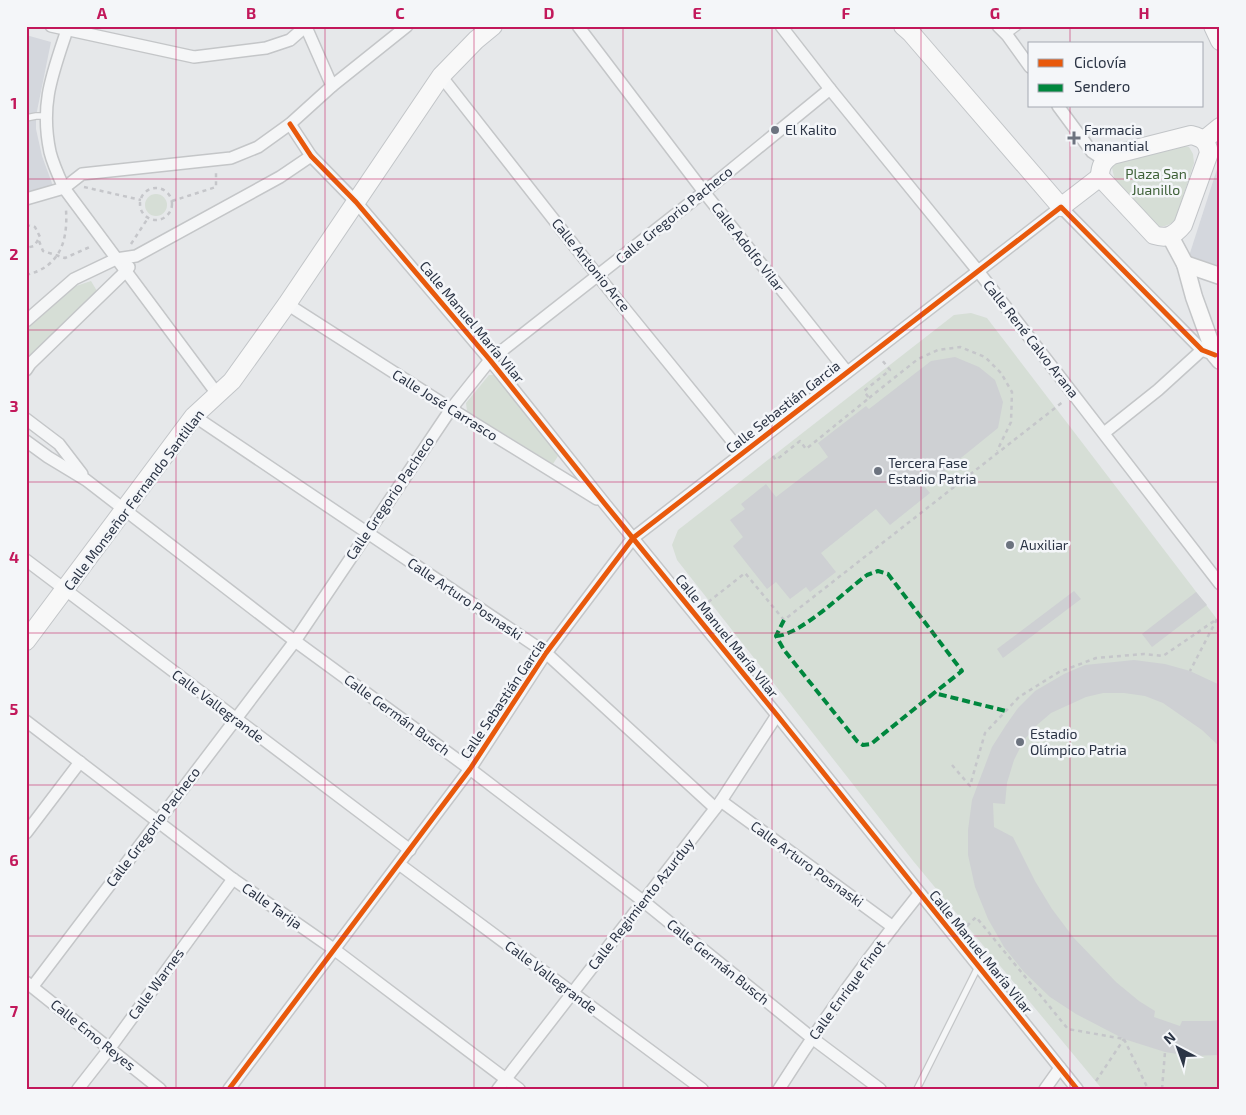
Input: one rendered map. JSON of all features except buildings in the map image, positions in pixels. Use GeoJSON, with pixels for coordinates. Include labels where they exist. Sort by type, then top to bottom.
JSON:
{"type":"FeatureCollection","features":[{"type":"Feature","properties":{"kind":"main road","name":"Calle Monseñor Fernando Santillan"},"geometry":{"type":"LineString","coordinates":[[26,641],[125,511],[194,416],[232,381],[441,76],[476,40],[493,26]]}},
{"type":"Feature","properties":{"kind":"main road"},"geometry":{"type":"LineString","coordinates":[[1213,26],[1220,41]]}},
{"type":"Feature","properties":{"kind":"main road"},"geometry":{"type":"LineString","coordinates":[[911,28],[1061,207]]}},
{"type":"Feature","properties":{"kind":"main road"},"geometry":{"type":"LineString","coordinates":[[1211,150],[1202,138],[1191,135],[1112,155],[1104,160],[1100,169],[1100,177],[1154,235],[1170,236],[1178,232],[1183,225],[1220,127]]}},
{"type":"Feature","properties":{"kind":"main road","name":"Calle Sebastián Garcia"},"geometry":{"type":"LineString","coordinates":[[1061,207],[1100,177]]}},
{"type":"Feature","properties":{"kind":"main road"},"geometry":{"type":"LineString","coordinates":[[1170,236],[1185,264],[1212,355]]}},
{"type":"Feature","properties":{"kind":"main road"},"geometry":{"type":"LineString","coordinates":[[1185,264],[1220,276]]}},
{"type":"Feature","properties":{"kind":"street"},"geometry":{"type":"LineString","coordinates":[[51,26],[194,57],[266,48],[290,40],[306,26],[332,86]]}},
{"type":"Feature","properties":{"kind":"street"},"geometry":{"type":"LineString","coordinates":[[26,199],[67,186],[82,174],[231,158],[258,147],[290,124],[332,86],[407,26]]}},
{"type":"Feature","properties":{"kind":"street","name":"Calle Adolfo Vilar"},"geometry":{"type":"LineString","coordinates":[[578,26],[704,192],[847,372]]}},
{"type":"Feature","properties":{"kind":"street","name":"Calle René Calvo Arana"},"geometry":{"type":"LineString","coordinates":[[781,26],[978,271],[1220,584]]}},
{"type":"Feature","properties":{"kind":"street"},"geometry":{"type":"LineString","coordinates":[[998,26],[1007,35],[1028,64]]}},
{"type":"Feature","properties":{"kind":"street"},"geometry":{"type":"LineString","coordinates":[[67,30],[49,86],[46,116],[50,154],[67,186],[102,241],[119,259],[126,272],[218,394]]}},
{"type":"Feature","properties":{"kind":"street","name":"Calle Antonio Arce"},"geometry":{"type":"LineString","coordinates":[[441,76],[598,276],[742,453]]}},
{"type":"Feature","properties":{"kind":"street","name":"Calle Gregorio Pacheco"},"geometry":{"type":"LineString","coordinates":[[30,984],[294,641],[451,409],[490,360],[704,192],[830,89]]}},
{"type":"Feature","properties":{"kind":"street"},"geometry":{"type":"LineString","coordinates":[[1059,108],[1092,152],[1104,160]]}},
{"type":"Feature","properties":{"kind":"street","name":"Calle Manuel María Vilar"},"geometry":{"type":"LineString","coordinates":[[290,124],[311,156],[356,202],[490,360],[1077,1089]]}},
{"type":"Feature","properties":{"kind":"street"},"geometry":{"type":"LineString","coordinates":[[26,321],[74,279],[119,259],[136,256],[280,177],[311,156]]}},
{"type":"Feature","properties":{"kind":"street"},"geometry":{"type":"LineString","coordinates":[[1061,207],[1212,355],[1158,390],[1104,433]]}},
{"type":"Feature","properties":{"kind":"street","name":"Calle Sebastián Garcia"},"geometry":{"type":"LineString","coordinates":[[229,1089],[470,769],[546,653],[633,538],[1061,207]]}},
{"type":"Feature","properties":{"kind":"street"},"geometry":{"type":"LineString","coordinates":[[26,370],[126,272],[136,256]]}},
{"type":"Feature","properties":{"kind":"street","name":"Calle José Carrasco"},"geometry":{"type":"LineString","coordinates":[[286,304],[605,504]]}},
{"type":"Feature","properties":{"kind":"street","name":"Calle Arturo Posnaski"},"geometry":{"type":"LineString","coordinates":[[194,416],[546,653],[718,804],[893,926]]}},
{"type":"Feature","properties":{"kind":"street"},"geometry":{"type":"LineString","coordinates":[[26,419],[59,444],[86,480]]}},
{"type":"Feature","properties":{"kind":"street","name":"Calle Germán Busch"},"geometry":{"type":"LineString","coordinates":[[26,441],[86,480],[294,641],[470,769],[643,901],[812,1038],[880,1089]]}},
{"type":"Feature","properties":{"kind":"street","name":"Calle Vallegrande"},"geometry":{"type":"LineString","coordinates":[[26,560],[234,719],[410,850]]}},
{"type":"Feature","properties":{"kind":"street","name":"Calle Regimiento Azurduy"},"geometry":{"type":"LineString","coordinates":[[498,1089],[718,804],[777,715]]}},
{"type":"Feature","properties":{"kind":"street","name":"Calle Tarija"},"geometry":{"type":"LineString","coordinates":[[26,721],[233,879],[335,950],[519,1089]]}},
{"type":"Feature","properties":{"kind":"street"},"geometry":{"type":"LineString","coordinates":[[26,832],[80,762]]}},
{"type":"Feature","properties":{"kind":"street","name":"Calle Vallegrande"},"geometry":{"type":"LineString","coordinates":[[400,864],[702,1089]]}},
{"type":"Feature","properties":{"kind":"street","name":"Calle Warnes"},"geometry":{"type":"LineString","coordinates":[[78,1089],[233,879]]}},
{"type":"Feature","properties":{"kind":"street","name":"Calle Enrique Finot"},"geometry":{"type":"LineString","coordinates":[[779,1089],[812,1038],[893,926],[919,894]]}},
{"type":"Feature","properties":{"kind":"street","name":"Calle Emo Reyes"},"geometry":{"type":"LineString","coordinates":[[30,984],[160,1089]]}},
{"type":"Feature","properties":{"kind":"street"},"geometry":{"type":"LineString","coordinates":[[1045,1089],[1060,1068]]}},
{"type":"Feature","properties":{"kind":"lane"},"geometry":{"type":"LineString","coordinates":[[1007,35],[1019,26]]}},
{"type":"Feature","properties":{"kind":"lane"},"geometry":{"type":"LineString","coordinates":[[26,118],[46,116]]}},
{"type":"Feature","properties":{"kind":"lane"},"geometry":{"type":"LineString","coordinates":[[917,1089],[978,967]]}},
{"type":"Feature","properties":{"kind":"path"},"geometry":{"type":"LineString","coordinates":[[172,201],[216,187],[217,159]]}},
{"type":"Feature","properties":{"kind":"path"},"geometry":{"type":"LineString","coordinates":[[26,275],[44,269],[58,255],[61,249],[67,225],[67,186],[141,200]]}},
{"type":"Feature","properties":{"kind":"path"},"geometry":{"type":"LineString","coordinates":[[157,188],[167,192],[172,201],[171,211],[164,219],[153,220],[148,218],[142,210],[141,200],[147,192],[157,188]]}},
{"type":"Feature","properties":{"kind":"path"},"geometry":{"type":"LineString","coordinates":[[119,259],[148,218]]}},
{"type":"Feature","properties":{"kind":"path"},"geometry":{"type":"LineString","coordinates":[[26,225],[31,225],[38,230],[39,241],[43,251],[65,258],[102,241]]}},
{"type":"Feature","properties":{"kind":"path"},"geometry":{"type":"LineString","coordinates":[[26,248],[34,246],[39,241]]}},
{"type":"Feature","properties":{"kind":"path"},"geometry":{"type":"LineString","coordinates":[[773,456],[776,460],[800,442],[806,449],[918,359],[938,350],[960,347],[985,357],[1001,373],[1012,392],[1011,422],[997,452]]}},
{"type":"Feature","properties":{"kind":"path"},"geometry":{"type":"LineString","coordinates":[[869,398],[864,391],[890,370],[874,350]]}},
{"type":"Feature","properties":{"kind":"path"},"geometry":{"type":"LineString","coordinates":[[694,613],[745,573],[784,620],[997,452],[1074,394]]}},
{"type":"Feature","properties":{"kind":"path"},"geometry":{"type":"LineString","coordinates":[[952,765],[970,786],[985,733],[1019,697],[1059,672],[1096,658],[1144,654],[1163,656],[1217,619],[1190,671]]}},
{"type":"Feature","properties":{"kind":"path"},"geometry":{"type":"LineString","coordinates":[[967,926],[976,917],[1068,1029],[1124,1039]]}},
{"type":"Feature","properties":{"kind":"path"},"geometry":{"type":"LineString","coordinates":[[1096,1081],[1124,1039]]}},
{"type":"Feature","properties":{"kind":"path"},"geometry":{"type":"LineString","coordinates":[[1124,1039],[1148,1089]]}},
{"type":"Feature","properties":{"kind":"path"},"geometry":{"type":"LineString","coordinates":[[1162,1089],[1165,1052]]}},
{"type":"Feature","properties":{"kind":"shaded area"},"geometry":{"type":"Polygon","coordinates":[[[26,35],[51,42],[36,116],[36,129],[42,156],[53,186],[26,194],[26,35]]]}},
{"type":"Feature","properties":{"kind":"shaded area"},"geometry":{"type":"Polygon","coordinates":[[[1218,166],[1220,167],[1220,266],[1189,256],[1218,166]]]}},
{"type":"Feature","properties":{"kind":"green space","name":"Plaza San Juanillo"},"geometry":{"type":"Polygon","coordinates":[[[1178,144],[1189,147],[1193,154],[1194,163],[1175,221],[1165,226],[1157,226],[1154,225],[1115,181],[1112,168],[1115,162],[1178,144]]]}},
{"type":"Feature","properties":{"kind":"green space"},"geometry":{"type":"Polygon","coordinates":[[[156,194],[164,197],[167,205],[164,213],[156,216],[148,213],[145,205],[148,197],[156,194]]]}},
{"type":"Feature","properties":{"kind":"green space"},"geometry":{"type":"Polygon","coordinates":[[[91,281],[97,291],[37,349],[26,363],[26,330],[76,286],[91,281]]]}},
{"type":"Feature","properties":{"kind":"green space","name":"Estadio Olímpico Patria"},"geometry":{"type":"Polygon","coordinates":[[[971,313],[987,318],[1220,623],[1220,1089],[1102,1089],[914,862],[677,560],[672,545],[678,530],[954,315],[971,313]]]}},
{"type":"Feature","properties":{"kind":"green space"},"geometry":{"type":"Polygon","coordinates":[[[489,375],[496,375],[558,456],[553,464],[467,411],[466,403],[489,375]]]}},
{"type":"Feature","properties":{"kind":"marked path"},"geometry":{"type":"LineString","coordinates":[[776,636],[786,634],[810,620],[867,575],[878,571],[888,574],[962,671],[934,693]]}},
{"type":"Feature","properties":{"kind":"marked path"},"geometry":{"type":"LineString","coordinates":[[784,620],[776,636],[784,650],[857,741],[863,745],[871,744],[934,693],[1006,711]]}},
{"type":"Feature","properties":{"kind":"cycle path"},"geometry":{"type":"LineString","coordinates":[[290,124],[311,156],[356,202],[490,360],[1077,1089]]}},
{"type":"Feature","properties":{"kind":"cycle path"},"geometry":{"type":"LineString","coordinates":[[229,1089],[470,769],[546,653],[633,538],[1061,207],[1202,350],[1215,355]]}},
{"type":"Feature","properties":{"kind":"place","name":"El Kalito"},"geometry":{"type":"Point","coordinates":[775,130]}},
{"type":"Feature","properties":{"kind":"place","name":"Farmacia manantial"},"geometry":{"type":"Point","coordinates":[1074,138]}},
{"type":"Feature","properties":{"kind":"place","name":"Tercera Fase Estadio Patria"},"geometry":{"type":"Point","coordinates":[878,471]}},
{"type":"Feature","properties":{"kind":"place","name":"Auxiliar"},"geometry":{"type":"Point","coordinates":[1010,545]}},
{"type":"Feature","properties":{"kind":"place","name":"Estadio Olímpico Patria"},"geometry":{"type":"Point","coordinates":[1020,742]}}]}
